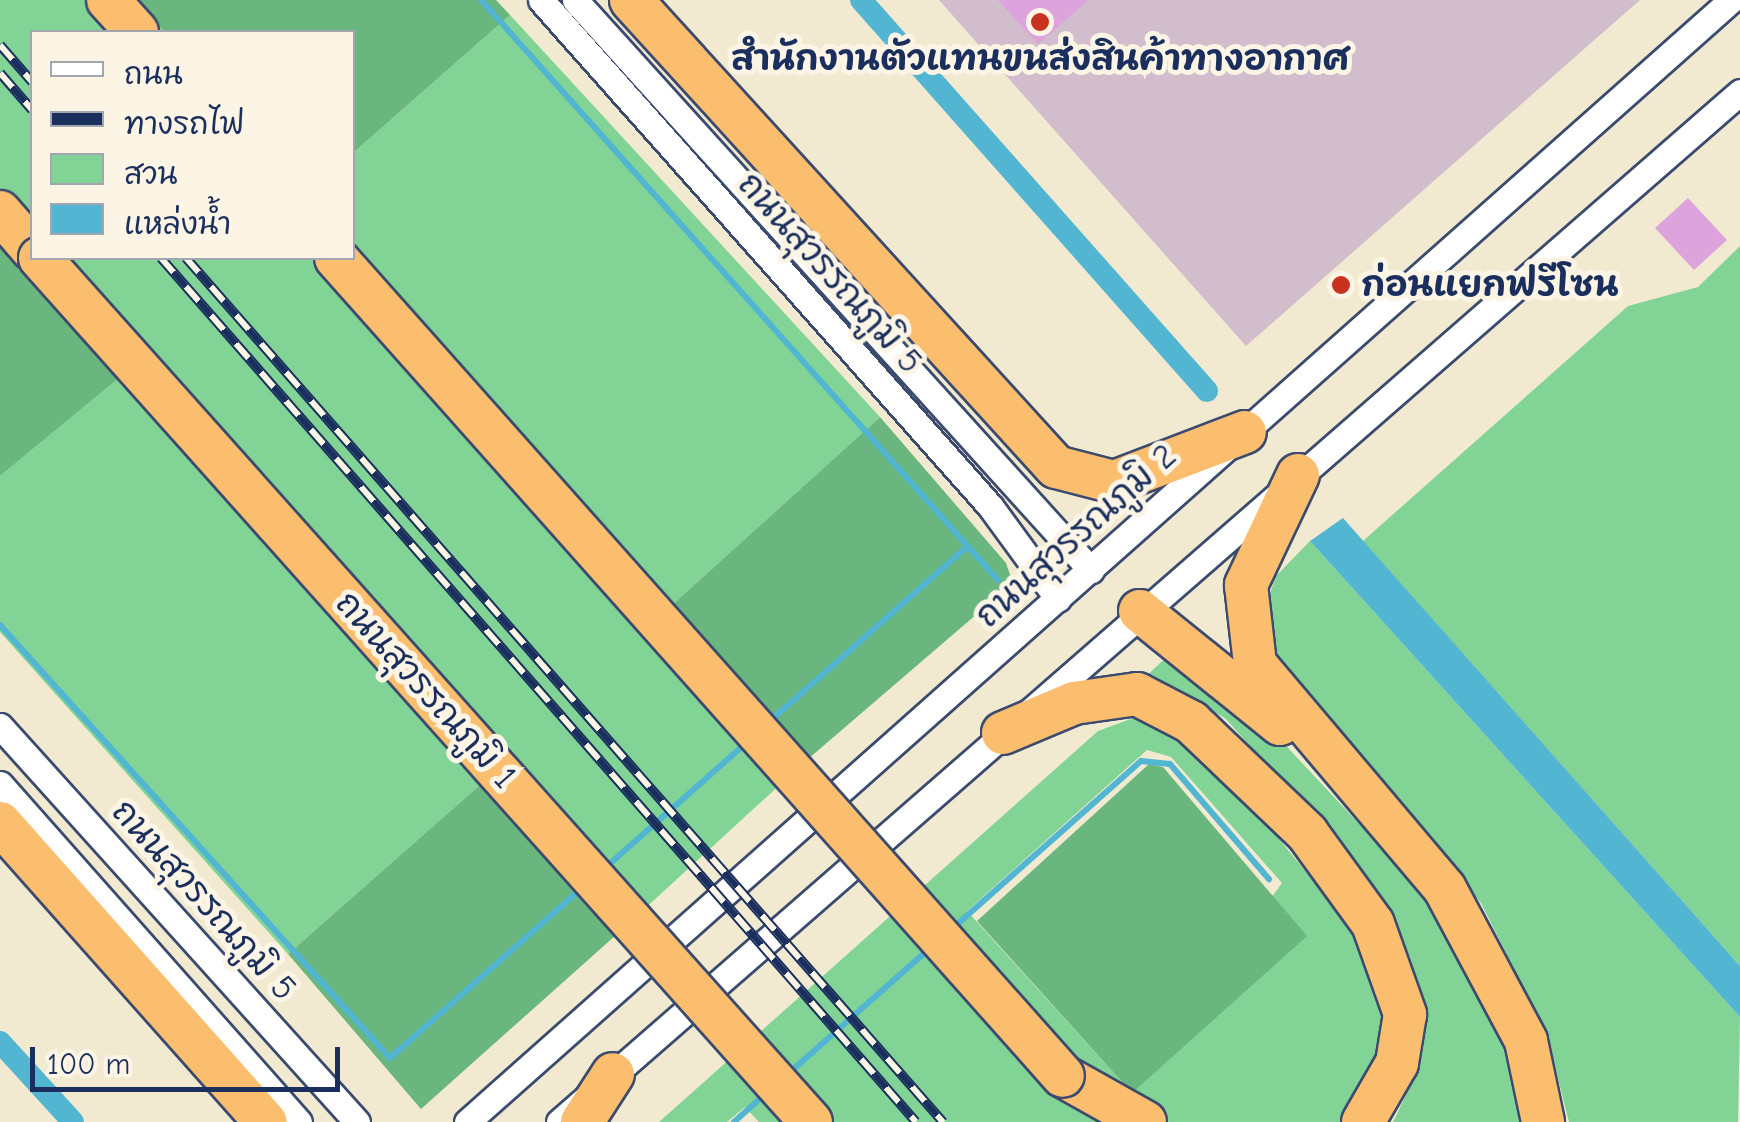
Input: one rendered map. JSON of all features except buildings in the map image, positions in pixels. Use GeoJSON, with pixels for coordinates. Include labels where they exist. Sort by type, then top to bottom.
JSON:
{"type":"FeatureCollection","features":[{"type":"Feature","properties":{"kind":"highway"},"geometry":{"type":"LineString","coordinates":[[108,0],[135,30]]}},
{"type":"Feature","properties":{"kind":"highway"},"geometry":{"type":"LineString","coordinates":[[630,0],[1056,466],[1130,479],[1245,432]]}},
{"type":"Feature","properties":{"kind":"highway"},"geometry":{"type":"LineString","coordinates":[[0,212],[30,247]]}},
{"type":"Feature","properties":{"kind":"highway","name":"ถนนสุวรรณภูมิ 1"},"geometry":{"type":"LineString","coordinates":[[42,260],[811,1122]]}},
{"type":"Feature","properties":{"kind":"highway"},"geometry":{"type":"LineString","coordinates":[[338,260],[1102,1122]]}},
{"type":"Feature","properties":{"kind":"highway"},"geometry":{"type":"LineString","coordinates":[[1298,476],[1246,584],[1246,638],[1256,664],[1342,773],[1444,889],[1493,968],[1540,1104]]}},
{"type":"Feature","properties":{"kind":"highway"},"geometry":{"type":"LineString","coordinates":[[1140,611],[1342,773]]}},
{"type":"Feature","properties":{"kind":"highway"},"geometry":{"type":"LineString","coordinates":[[1003,733],[1074,703],[1137,694],[1191,722],[1308,834],[1373,924],[1405,1014],[1398,1063],[1362,1122]]}},
{"type":"Feature","properties":{"kind":"highway"},"geometry":{"type":"LineString","coordinates":[[0,823],[266,1122]]}},
{"type":"Feature","properties":{"kind":"highway"},"geometry":{"type":"LineString","coordinates":[[582,1122],[613,1074]]}},
{"type":"Feature","properties":{"kind":"highway"},"geometry":{"type":"LineString","coordinates":[[1063,1076],[1145,1122]]}},
{"type":"Feature","properties":{"kind":"street","name":"ถนนสุวรรณภูมิ 5"},"geometry":{"type":"LineString","coordinates":[[541,0],[990,506],[1058,599]]}},
{"type":"Feature","properties":{"kind":"street","name":"ถนนสุวรรณภูมิ 5"},"geometry":{"type":"LineString","coordinates":[[575,0],[1091,570]]}},
{"type":"Feature","properties":{"kind":"street","name":"ถนนสุวรรณภูมิ 2"},"geometry":{"type":"LineString","coordinates":[[467,1122],[1732,0]]}},
{"type":"Feature","properties":{"kind":"street"},"geometry":{"type":"LineString","coordinates":[[559,1122],[1140,611],[1740,92]]}},
{"type":"Feature","properties":{"kind":"street","name":"ถนนสุวรรณภูมิ 5"},"geometry":{"type":"LineString","coordinates":[[0,726],[357,1122]]}},
{"type":"Feature","properties":{"kind":"street"},"geometry":{"type":"LineString","coordinates":[[0,784],[299,1122]]}},
{"type":"Feature","properties":{"kind":"shaded area"},"geometry":{"type":"Polygon","coordinates":[[[939,0],[1640,0],[1246,346],[939,0]]]}},
{"type":"Feature","properties":{"kind":"green space"},"geometry":{"type":"Polygon","coordinates":[[[0,0],[136,0],[163,30],[30,30],[30,260],[355,260],[355,151],[510,15],[880,417],[672,605],[808,759],[616,935],[481,784],[288,954],[0,632],[0,476],[119,378],[0,245],[0,0]]]}},
{"type":"Feature","properties":{"kind":"green space"},"geometry":{"type":"Polygon","coordinates":[[[136,0],[496,0],[510,15],[355,151],[355,30],[163,30],[136,0]]]}},
{"type":"Feature","properties":{"kind":"green space"},"geometry":{"type":"Polygon","coordinates":[[[0,245],[119,378],[0,476],[0,245]]]}},
{"type":"Feature","properties":{"kind":"green space"},"geometry":{"type":"Polygon","coordinates":[[[1740,246],[1740,966],[1363,541],[1628,306],[1698,287],[1740,246]]]}},
{"type":"Feature","properties":{"kind":"green space"},"geometry":{"type":"Polygon","coordinates":[[[880,417],[1006,563],[1013,583],[808,759],[672,605],[880,417]]]}},
{"type":"Feature","properties":{"kind":"green space"},"geometry":{"type":"Polygon","coordinates":[[[1310,541],[1740,1017],[1738,1122],[1569,1122],[1547,1035],[1481,903],[1278,666],[1267,602],[1276,576],[1310,541]]]}},
{"type":"Feature","properties":{"kind":"green space"},"geometry":{"type":"Polygon","coordinates":[[[1177,647],[1276,735],[1431,901],[1509,1047],[1530,1122],[1393,1122],[1420,1066],[1423,1011],[1410,957],[1363,874],[1226,719],[1172,686],[1139,683],[1177,647]]]}},
{"type":"Feature","properties":{"kind":"green space"},"geometry":{"type":"Polygon","coordinates":[[[1136,717],[1193,734],[1356,933],[1386,1015],[1383,1060],[1343,1122],[1169,1122],[1154,1114],[1156,1122],[759,1122],[745,1107],[727,1122],[659,1122],[1098,731],[1136,717]],[[1147,750],[967,911],[1132,1093],[1282,883],[1171,757],[1147,750]]]}},
{"type":"Feature","properties":{"kind":"green space"},"geometry":{"type":"Polygon","coordinates":[[[1149,764],[1163,767],[1307,936],[1132,1093],[977,921],[1149,764]]]}},
{"type":"Feature","properties":{"kind":"green space"},"geometry":{"type":"Polygon","coordinates":[[[481,784],[616,935],[421,1109],[288,954],[481,784]]]}},
{"type":"Feature","properties":{"kind":"water"},"geometry":{"type":"Polygon","coordinates":[[[1343,518],[1740,966],[1740,1017],[1310,541],[1343,518]]]}},
{"type":"Feature","properties":{"kind":"waterway"},"geometry":{"type":"LineString","coordinates":[[481,0],[998,580]]}},
{"type":"Feature","properties":{"kind":"waterway"},"geometry":{"type":"LineString","coordinates":[[861,0],[1207,391]]}},
{"type":"Feature","properties":{"kind":"waterway"},"geometry":{"type":"LineString","coordinates":[[770,721],[968,546]]}},
{"type":"Feature","properties":{"kind":"waterway"},"geometry":{"type":"LineString","coordinates":[[0,625],[390,1058],[581,889]]}},
{"type":"Feature","properties":{"kind":"waterway"},"geometry":{"type":"LineString","coordinates":[[606,867],[746,743]]}},
{"type":"Feature","properties":{"kind":"waterway"},"geometry":{"type":"LineString","coordinates":[[953,928],[1141,761],[1170,764],[1269,879]]}},
{"type":"Feature","properties":{"kind":"waterway"},"geometry":{"type":"LineString","coordinates":[[788,1074],[929,949]]}},
{"type":"Feature","properties":{"kind":"waterway"},"geometry":{"type":"LineString","coordinates":[[0,1042],[73,1122]]}},
{"type":"Feature","properties":{"kind":"waterway"},"geometry":{"type":"LineString","coordinates":[[734,1122],[764,1095]]}},
{"type":"Feature","properties":{"kind":"railway"},"geometry":{"type":"LineString","coordinates":[[0,45],[30,80]]}},
{"type":"Feature","properties":{"kind":"railway"},"geometry":{"type":"LineString","coordinates":[[0,73],[30,108]]}},
{"type":"Feature","properties":{"kind":"railway"},"geometry":{"type":"LineString","coordinates":[[163,260],[916,1122]]}},
{"type":"Feature","properties":{"kind":"railway"},"geometry":{"type":"LineString","coordinates":[[188,260],[943,1122]]}},
{"type":"Feature","properties":{"kind":"place","name":"สำนักงานตัวแทนขนส่งสินค้าทางอากาศ"},"geometry":{"type":"Point","coordinates":[1040,22]}},
{"type":"Feature","properties":{"kind":"place","name":"ก่อนแยกฟรีโซน"},"geometry":{"type":"Point","coordinates":[1341,285]}}]}
